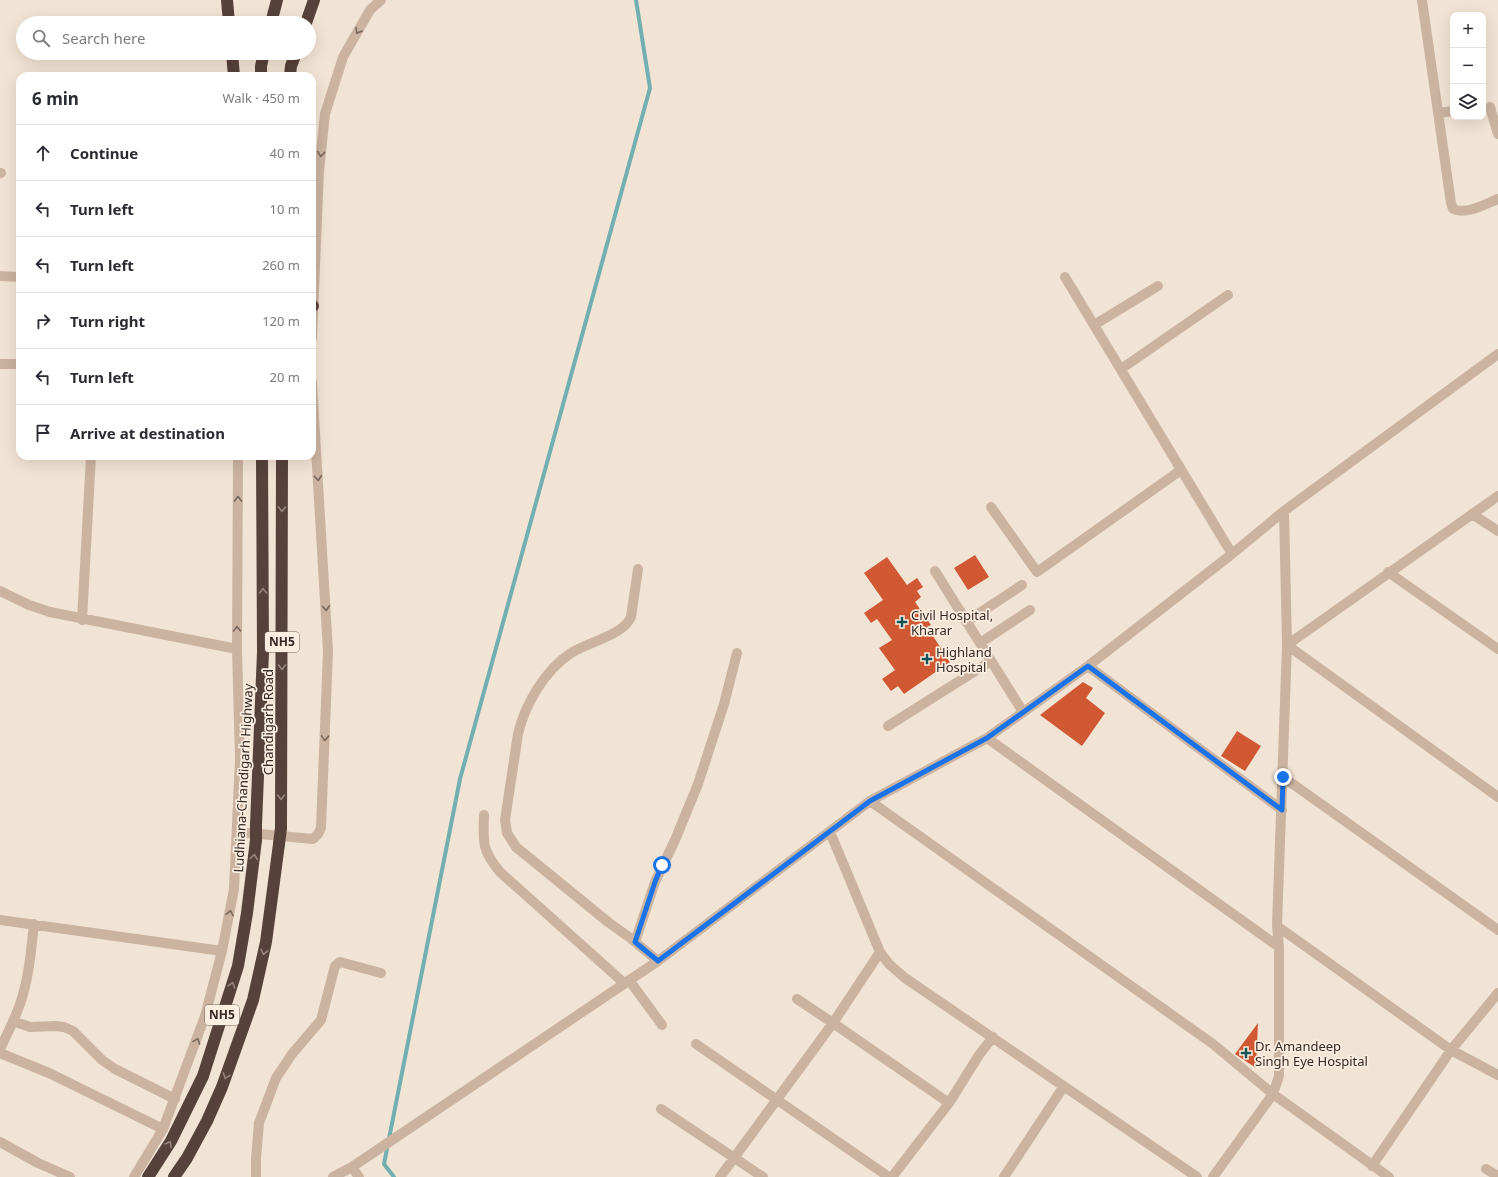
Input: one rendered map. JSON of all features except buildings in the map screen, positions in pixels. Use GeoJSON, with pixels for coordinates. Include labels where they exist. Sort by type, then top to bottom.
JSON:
{"type":"FeatureCollection","features":[{"type":"Feature","properties":{"kind":"highway"},"geometry":{"type":"LineString","coordinates":[[227,0],[228,16]]}},
{"type":"Feature","properties":{"kind":"highway"},"geometry":{"type":"LineString","coordinates":[[273,16],[277,0]]}},
{"type":"Feature","properties":{"kind":"highway"},"geometry":{"type":"LineString","coordinates":[[308,16],[314,0]]}},
{"type":"Feature","properties":{"kind":"highway"},"geometry":{"type":"LineString","coordinates":[[233,60],[234,72]]}},
{"type":"Feature","properties":{"kind":"highway"},"geometry":{"type":"LineString","coordinates":[[261,72],[262,60]]}},
{"type":"Feature","properties":{"kind":"highway"},"geometry":{"type":"LineString","coordinates":[[291,72],[294,60]]}},
{"type":"Feature","properties":{"kind":"highway","name":"Ludhiana-Chandigarh Highway"},"geometry":{"type":"LineString","coordinates":[[148,1177],[171,1141],[205,1069],[238,966],[247,913],[256,840],[263,652],[262,460]]}},
{"type":"Feature","properties":{"kind":"highway","name":"Chandigarh Road"},"geometry":{"type":"LineString","coordinates":[[174,1177],[187,1158],[207,1122],[222,1087],[253,1000],[266,942],[281,828],[282,460]]}},
{"type":"Feature","properties":{"kind":"street"},"geometry":{"type":"LineString","coordinates":[[316,238],[319,171],[325,114],[343,56],[370,10],[381,0]]}},
{"type":"Feature","properties":{"kind":"street"},"geometry":{"type":"LineString","coordinates":[[1422,0],[1453,209],[1459,212],[1498,200]]}},
{"type":"Feature","properties":{"kind":"street"},"geometry":{"type":"LineString","coordinates":[[1490,106],[1498,134]]}},
{"type":"Feature","properties":{"kind":"street"},"geometry":{"type":"LineString","coordinates":[[1439,113],[1450,112]]}},
{"type":"Feature","properties":{"kind":"street"},"geometry":{"type":"LineString","coordinates":[[0,276],[16,277]]}},
{"type":"Feature","properties":{"kind":"street"},"geometry":{"type":"LineString","coordinates":[[1065,277],[1232,554]]}},
{"type":"Feature","properties":{"kind":"street"},"geometry":{"type":"LineString","coordinates":[[1094,325],[1158,286]]}},
{"type":"Feature","properties":{"kind":"street"},"geometry":{"type":"LineString","coordinates":[[1121,369],[1228,295]]}},
{"type":"Feature","properties":{"kind":"street"},"geometry":{"type":"LineString","coordinates":[[334,1177],[379,1149],[658,961],[870,801],[987,738],[1088,666],[1232,554],[1284,511],[1498,354]]}},
{"type":"Feature","properties":{"kind":"street"},"geometry":{"type":"LineString","coordinates":[[0,364],[16,364]]}},
{"type":"Feature","properties":{"kind":"street"},"geometry":{"type":"LineString","coordinates":[[237,832],[313,839],[321,828],[328,651],[316,450]]}},
{"type":"Feature","properties":{"kind":"street"},"geometry":{"type":"LineString","coordinates":[[82,620],[91,460]]}},
{"type":"Feature","properties":{"kind":"street"},"geometry":{"type":"LineString","coordinates":[[134,1177],[163,1129],[205,1016],[222,951],[234,888],[240,759],[237,649],[238,460]]}},
{"type":"Feature","properties":{"kind":"street"},"geometry":{"type":"LineString","coordinates":[[992,507],[1037,572],[1181,470]]}},
{"type":"Feature","properties":{"kind":"street"},"geometry":{"type":"LineString","coordinates":[[1287,645],[1388,572],[1498,496]]}},
{"type":"Feature","properties":{"kind":"street"},"geometry":{"type":"LineString","coordinates":[[1213,1177],[1273,1094],[1278,1076],[1278,926],[1287,645],[1284,511]]}},
{"type":"Feature","properties":{"kind":"street"},"geometry":{"type":"LineString","coordinates":[[1472,514],[1498,531]]}},
{"type":"Feature","properties":{"kind":"street"},"geometry":{"type":"LineString","coordinates":[[638,568],[631,617],[628,623],[618,630],[565,657],[555,667],[532,697],[521,722],[518,734],[505,820],[507,833],[516,847],[658,961]]}},
{"type":"Feature","properties":{"kind":"street"},"geometry":{"type":"LineString","coordinates":[[935,571],[1022,712]]}},
{"type":"Feature","properties":{"kind":"street"},"geometry":{"type":"LineString","coordinates":[[1388,572],[1498,649]]}},
{"type":"Feature","properties":{"kind":"street"},"geometry":{"type":"LineString","coordinates":[[966,622],[1022,585]]}},
{"type":"Feature","properties":{"kind":"street"},"geometry":{"type":"LineString","coordinates":[[0,591],[36,608],[82,620],[237,649]]}},
{"type":"Feature","properties":{"kind":"street"},"geometry":{"type":"LineString","coordinates":[[980,643],[1030,610]]}},
{"type":"Feature","properties":{"kind":"street"},"geometry":{"type":"LineString","coordinates":[[1287,645],[1498,797]]}},
{"type":"Feature","properties":{"kind":"street"},"geometry":{"type":"LineString","coordinates":[[635,942],[655,882],[675,840],[698,784],[724,704],[737,653]]}},
{"type":"Feature","properties":{"kind":"street"},"geometry":{"type":"LineString","coordinates":[[888,726],[991,661]]}},
{"type":"Feature","properties":{"kind":"street"},"geometry":{"type":"LineString","coordinates":[[1088,666],[1282,810]]}},
{"type":"Feature","properties":{"kind":"street"},"geometry":{"type":"LineString","coordinates":[[987,738],[1279,947]]}},
{"type":"Feature","properties":{"kind":"street"},"geometry":{"type":"LineString","coordinates":[[1283,777],[1498,930]]}},
{"type":"Feature","properties":{"kind":"street"},"geometry":{"type":"LineString","coordinates":[[870,801],[1213,1044],[1273,1094],[1389,1177]]}},
{"type":"Feature","properties":{"kind":"street"},"geometry":{"type":"LineString","coordinates":[[484,815],[484,846],[491,861],[500,872],[627,982],[662,1025]]}},
{"type":"Feature","properties":{"kind":"street"},"geometry":{"type":"LineString","coordinates":[[830,832],[880,952],[889,964],[904,978],[1197,1177]]}},
{"type":"Feature","properties":{"kind":"street"},"geometry":{"type":"LineString","coordinates":[[0,920],[222,951]]}},
{"type":"Feature","properties":{"kind":"street"},"geometry":{"type":"LineString","coordinates":[[0,1049],[20,1004],[27,979],[34,924]]}},
{"type":"Feature","properties":{"kind":"street"},"geometry":{"type":"LineString","coordinates":[[1278,926],[1451,1050],[1498,1075]]}},
{"type":"Feature","properties":{"kind":"street"},"geometry":{"type":"LineString","coordinates":[[720,1177],[733,1157],[833,1022],[880,952]]}},
{"type":"Feature","properties":{"kind":"street"},"geometry":{"type":"LineString","coordinates":[[256,1177],[259,1123],[276,1078],[292,1054],[321,1020],[335,966],[340,962],[381,973]]}},
{"type":"Feature","properties":{"kind":"street"},"geometry":{"type":"LineString","coordinates":[[1372,1166],[1451,1050],[1498,993]]}},
{"type":"Feature","properties":{"kind":"street"},"geometry":{"type":"LineString","coordinates":[[797,999],[833,1022],[949,1103]]}},
{"type":"Feature","properties":{"kind":"street"},"geometry":{"type":"LineString","coordinates":[[13,1021],[30,1027],[56,1026],[64,1027],[73,1031],[102,1060],[115,1069],[132,1079],[175,1099]]}},
{"type":"Feature","properties":{"kind":"street"},"geometry":{"type":"LineString","coordinates":[[696,1044],[891,1177],[949,1103],[979,1055],[993,1037]]}},
{"type":"Feature","properties":{"kind":"street"},"geometry":{"type":"LineString","coordinates":[[0,1053],[49,1073],[163,1129]]}},
{"type":"Feature","properties":{"kind":"street"},"geometry":{"type":"LineString","coordinates":[[1004,1177],[1064,1086]]}},
{"type":"Feature","properties":{"kind":"street"},"geometry":{"type":"LineString","coordinates":[[661,1109],[762,1177]]}},
{"type":"Feature","properties":{"kind":"street"},"geometry":{"type":"LineString","coordinates":[[0,1142],[38,1163],[70,1177]]}},
{"type":"Feature","properties":{"kind":"street"},"geometry":{"type":"LineString","coordinates":[[352,1167],[359,1177]]}},
{"type":"Feature","properties":{"kind":"street"},"geometry":{"type":"LineString","coordinates":[[1486,1168],[1498,1176]]}},
{"type":"Feature","properties":{"kind":"waterway"},"geometry":{"type":"LineString","coordinates":[[394,1177],[384,1164],[460,779],[650,88],[636,0]]}},
{"type":"Feature","properties":{"kind":"place","name":"Civil Hospital, Kharar"},"geometry":{"type":"Point","coordinates":[902,622]}},
{"type":"Feature","properties":{"kind":"place","name":"Highland Hospital"},"geometry":{"type":"Point","coordinates":[927,659]}},
{"type":"Feature","properties":{"kind":"place","name":"Dr. Amandeep Singh Eye Hospital"},"geometry":{"type":"Point","coordinates":[1246,1053]}},
{"type":"Feature","properties":{"kind":"route"},"geometry":{"type":"LineString","coordinates":[[662,865],[635,942],[658,961],[870,801],[987,738],[1088,666],[1282,810],[1283,777]]}}]}
